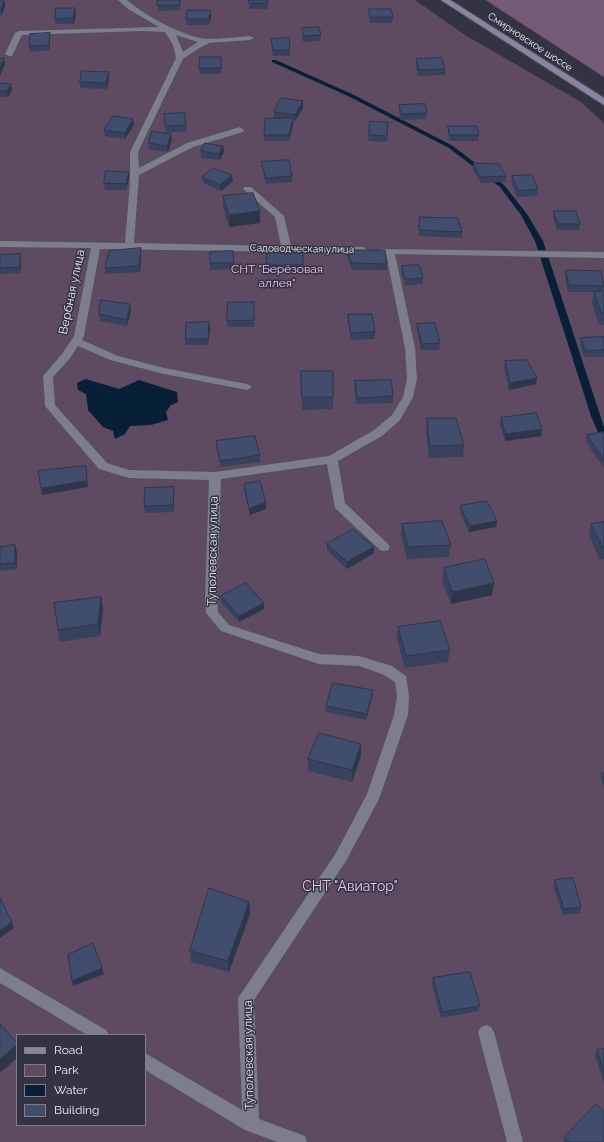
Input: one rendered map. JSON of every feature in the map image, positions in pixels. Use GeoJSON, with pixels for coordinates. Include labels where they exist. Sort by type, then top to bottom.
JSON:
{"type":"FeatureCollection","features":[{"type":"Feature","properties":{"kind":"main road","name":"Смирновское шоссе"},"geometry":{"type":"LineString","coordinates":[[445,0],[604,102]]}},
{"type":"Feature","properties":{"kind":"lane"},"geometry":{"type":"LineString","coordinates":[[122,0],[169,30],[193,39],[207,41],[250,38]]}},
{"type":"Feature","properties":{"kind":"lane"},"geometry":{"type":"LineString","coordinates":[[9,54],[19,33],[143,29],[169,30]]}},
{"type":"Feature","properties":{"kind":"lane"},"geometry":{"type":"LineString","coordinates":[[169,30],[175,38],[180,58]]}},
{"type":"Feature","properties":{"kind":"lane"},"geometry":{"type":"LineString","coordinates":[[129,246],[135,183],[134,152],[180,58],[193,48],[207,41]]}},
{"type":"Feature","properties":{"kind":"lane"},"geometry":{"type":"LineString","coordinates":[[135,174],[190,145],[240,130]]}},
{"type":"Feature","properties":{"kind":"lane"},"geometry":{"type":"LineString","coordinates":[[248,189],[279,216],[287,249]]}},
{"type":"Feature","properties":{"kind":"lane","name":"Садоводческая улица"},"geometry":{"type":"LineString","coordinates":[[0,244],[604,255]]}},
{"type":"Feature","properties":{"kind":"lane","name":"Вербная улица"},"geometry":{"type":"LineString","coordinates":[[96,245],[79,336],[66,356],[48,376],[50,406],[103,466],[129,474],[215,476]]}},
{"type":"Feature","properties":{"kind":"lane"},"geometry":{"type":"LineString","coordinates":[[215,476],[332,459],[378,433],[396,417],[408,397],[412,379],[410,348],[390,251]]}},
{"type":"Feature","properties":{"kind":"lane"},"geometry":{"type":"LineString","coordinates":[[76,341],[114,358],[164,371],[247,387]]}},
{"type":"Feature","properties":{"kind":"lane"},"geometry":{"type":"LineString","coordinates":[[332,459],[339,505],[384,547]]}},
{"type":"Feature","properties":{"kind":"lane","name":"Туполевская улица"},"geometry":{"type":"LineString","coordinates":[[215,476],[211,599],[212,613],[225,628],[319,659],[359,661],[387,670],[401,680],[403,696],[401,715],[374,795],[341,857],[246,998],[251,1124]]}},
{"type":"Feature","properties":{"kind":"lane"},"geometry":{"type":"LineString","coordinates":[[0,975],[99,1034]]}},
{"type":"Feature","properties":{"kind":"lane"},"geometry":{"type":"LineString","coordinates":[[486,1032],[515,1142]]}},
{"type":"Feature","properties":{"kind":"lane"},"geometry":{"type":"LineString","coordinates":[[146,1062],[251,1124],[299,1142]]}},
{"type":"Feature","properties":{"kind":"green space"},"geometry":{"type":"Polygon","coordinates":[[[0,0],[415,0],[465,35],[581,102],[604,123],[604,1142],[0,1142],[0,0]]]}},
{"type":"Feature","properties":{"kind":"shaded area"},"geometry":{"type":"Polygon","coordinates":[[[486,0],[604,0],[604,77],[493,5],[486,0]]]}},
{"type":"Feature","properties":{"kind":"water"},"geometry":{"type":"Polygon","coordinates":[[[86,379],[119,389],[139,380],[177,392],[178,402],[171,405],[166,412],[168,420],[151,425],[130,426],[125,434],[115,439],[113,431],[103,427],[88,410],[86,394],[78,390],[77,383],[86,379]]]}},
{"type":"Feature","properties":{"kind":"building"},"geometry":{"type":"Polygon","coordinates":[[[0,0],[4,0],[1,9],[0,9],[0,0]]]}},
{"type":"Feature","properties":{"kind":"building"},"geometry":{"type":"Polygon","coordinates":[[[158,0],[180,0],[180,5],[157,5],[158,0]]]}},
{"type":"Feature","properties":{"kind":"building"},"geometry":{"type":"Polygon","coordinates":[[[249,0],[268,0],[268,3],[249,3],[249,0]]]}},
{"type":"Feature","properties":{"kind":"building"},"geometry":{"type":"Polygon","coordinates":[[[56,8],[75,8],[73,18],[55,19],[56,8]]]}},
{"type":"Feature","properties":{"kind":"building"},"geometry":{"type":"Polygon","coordinates":[[[369,9],[391,9],[393,17],[370,17],[369,9]]]}},
{"type":"Feature","properties":{"kind":"building"},"geometry":{"type":"Polygon","coordinates":[[[188,10],[211,10],[209,19],[186,19],[188,10]]]}},
{"type":"Feature","properties":{"kind":"building"},"geometry":{"type":"Polygon","coordinates":[[[319,27],[321,35],[303,36],[302,28],[319,27]]]}},
{"type":"Feature","properties":{"kind":"building"},"geometry":{"type":"Polygon","coordinates":[[[50,33],[49,45],[29,46],[30,34],[50,33]]]}},
{"type":"Feature","properties":{"kind":"building"},"geometry":{"type":"Polygon","coordinates":[[[289,38],[290,50],[273,50],[271,39],[289,38]]]}},
{"type":"Feature","properties":{"kind":"building"},"geometry":{"type":"Polygon","coordinates":[[[200,57],[221,57],[221,68],[199,68],[200,57]]]}},
{"type":"Feature","properties":{"kind":"building"},"geometry":{"type":"Polygon","coordinates":[[[0,58],[4,58],[0,69],[0,58]]]}},
{"type":"Feature","properties":{"kind":"building"},"geometry":{"type":"Polygon","coordinates":[[[442,58],[445,69],[419,70],[416,59],[442,58]]]}},
{"type":"Feature","properties":{"kind":"building"},"geometry":{"type":"Polygon","coordinates":[[[82,71],[109,72],[106,83],[80,82],[82,71]]]}},
{"type":"Feature","properties":{"kind":"building"},"geometry":{"type":"Polygon","coordinates":[[[0,83],[11,84],[7,91],[0,91],[0,83]]]}},
{"type":"Feature","properties":{"kind":"building"},"geometry":{"type":"Polygon","coordinates":[[[281,98],[303,101],[295,115],[274,112],[281,98]]]}},
{"type":"Feature","properties":{"kind":"building"},"geometry":{"type":"Polygon","coordinates":[[[425,104],[427,113],[401,114],[399,105],[425,104]]]}},
{"type":"Feature","properties":{"kind":"building"},"geometry":{"type":"Polygon","coordinates":[[[185,113],[186,125],[165,126],[164,114],[185,113]]]}},
{"type":"Feature","properties":{"kind":"building"},"geometry":{"type":"Polygon","coordinates":[[[113,116],[133,119],[125,133],[104,130],[113,116]]]}},
{"type":"Feature","properties":{"kind":"building"},"geometry":{"type":"Polygon","coordinates":[[[293,118],[289,135],[264,135],[265,119],[293,118]]]}},
{"type":"Feature","properties":{"kind":"building"},"geometry":{"type":"Polygon","coordinates":[[[370,121],[388,122],[387,136],[369,135],[370,121]]]}},
{"type":"Feature","properties":{"kind":"building"},"geometry":{"type":"Polygon","coordinates":[[[448,126],[477,126],[479,135],[450,135],[448,126]]]}},
{"type":"Feature","properties":{"kind":"building"},"geometry":{"type":"Polygon","coordinates":[[[152,131],[171,134],[167,146],[149,143],[152,131]]]}},
{"type":"Feature","properties":{"kind":"building"},"geometry":{"type":"Polygon","coordinates":[[[205,143],[223,146],[219,154],[201,151],[205,143]]]}},
{"type":"Feature","properties":{"kind":"building"},"geometry":{"type":"Polygon","coordinates":[[[289,160],[292,176],[266,178],[261,162],[289,160]]]}},
{"type":"Feature","properties":{"kind":"building"},"geometry":{"type":"Polygon","coordinates":[[[473,163],[499,164],[506,176],[481,177],[473,163]]]}},
{"type":"Feature","properties":{"kind":"building"},"geometry":{"type":"Polygon","coordinates":[[[214,168],[232,175],[220,185],[202,177],[214,168]]]}},
{"type":"Feature","properties":{"kind":"building"},"geometry":{"type":"Polygon","coordinates":[[[106,171],[129,172],[126,184],[104,183],[106,171]]]}},
{"type":"Feature","properties":{"kind":"building"},"geometry":{"type":"Polygon","coordinates":[[[532,175],[538,189],[518,191],[512,176],[532,175]]]}},
{"type":"Feature","properties":{"kind":"building"},"geometry":{"type":"Polygon","coordinates":[[[253,193],[260,211],[229,215],[223,196],[253,193]]]}},
{"type":"Feature","properties":{"kind":"building"},"geometry":{"type":"Polygon","coordinates":[[[554,211],[576,211],[580,224],[558,224],[554,211]]]}},
{"type":"Feature","properties":{"kind":"building"},"geometry":{"type":"Polygon","coordinates":[[[420,217],[458,218],[462,232],[419,230],[420,217]]]}},
{"type":"Feature","properties":{"kind":"building"},"geometry":{"type":"Polygon","coordinates":[[[141,248],[139,266],[105,268],[109,251],[141,248]]]}},
{"type":"Feature","properties":{"kind":"building"},"geometry":{"type":"Polygon","coordinates":[[[347,250],[385,250],[387,264],[352,263],[347,250]]]}},
{"type":"Feature","properties":{"kind":"building"},"geometry":{"type":"Polygon","coordinates":[[[233,251],[234,263],[210,263],[210,252],[233,251]]]}},
{"type":"Feature","properties":{"kind":"building"},"geometry":{"type":"Polygon","coordinates":[[[267,253],[303,253],[303,265],[267,265],[267,253]]]}},
{"type":"Feature","properties":{"kind":"building"},"geometry":{"type":"Polygon","coordinates":[[[20,254],[20,267],[0,268],[0,255],[20,254]]]}},
{"type":"Feature","properties":{"kind":"building"},"geometry":{"type":"Polygon","coordinates":[[[419,265],[423,278],[405,279],[402,266],[419,265]]]}},
{"type":"Feature","properties":{"kind":"building"},"geometry":{"type":"Polygon","coordinates":[[[566,270],[601,271],[604,286],[569,285],[566,270]]]}},
{"type":"Feature","properties":{"kind":"building"},"geometry":{"type":"Polygon","coordinates":[[[604,291],[604,313],[601,313],[594,292],[604,291]]]}},
{"type":"Feature","properties":{"kind":"building"},"geometry":{"type":"Polygon","coordinates":[[[101,300],[130,304],[127,320],[99,314],[101,300]]]}},
{"type":"Feature","properties":{"kind":"building"},"geometry":{"type":"Polygon","coordinates":[[[228,302],[254,302],[254,320],[227,321],[228,302]]]}},
{"type":"Feature","properties":{"kind":"building"},"geometry":{"type":"Polygon","coordinates":[[[348,314],[372,314],[375,332],[351,333],[348,314]]]}},
{"type":"Feature","properties":{"kind":"building"},"geometry":{"type":"Polygon","coordinates":[[[209,322],[208,339],[185,339],[186,323],[209,322]]]}},
{"type":"Feature","properties":{"kind":"building"},"geometry":{"type":"Polygon","coordinates":[[[435,323],[440,343],[422,344],[417,324],[435,323]]]}},
{"type":"Feature","properties":{"kind":"building"},"geometry":{"type":"Polygon","coordinates":[[[604,337],[604,350],[585,351],[581,338],[604,337]]]}},
{"type":"Feature","properties":{"kind":"building"},"geometry":{"type":"Polygon","coordinates":[[[527,360],[537,378],[510,383],[505,361],[527,360]]]}},
{"type":"Feature","properties":{"kind":"building"},"geometry":{"type":"Polygon","coordinates":[[[301,371],[333,371],[333,397],[302,397],[301,371]]]}},
{"type":"Feature","properties":{"kind":"building"},"geometry":{"type":"Polygon","coordinates":[[[391,380],[393,396],[357,398],[355,381],[391,380]]]}},
{"type":"Feature","properties":{"kind":"building"},"geometry":{"type":"Polygon","coordinates":[[[536,413],[542,429],[505,434],[501,418],[536,413]]]}},
{"type":"Feature","properties":{"kind":"building"},"geometry":{"type":"Polygon","coordinates":[[[427,418],[456,418],[464,445],[430,446],[427,418]]]}},
{"type":"Feature","properties":{"kind":"building"},"geometry":{"type":"Polygon","coordinates":[[[604,432],[604,460],[587,435],[604,432]]]}},
{"type":"Feature","properties":{"kind":"building"},"geometry":{"type":"Polygon","coordinates":[[[255,436],[260,455],[220,461],[216,441],[255,436]]]}},
{"type":"Feature","properties":{"kind":"building"},"geometry":{"type":"Polygon","coordinates":[[[86,466],[87,481],[41,488],[38,471],[86,466]]]}},
{"type":"Feature","properties":{"kind":"building"},"geometry":{"type":"Polygon","coordinates":[[[260,481],[266,502],[249,509],[244,484],[260,481]]]}},
{"type":"Feature","properties":{"kind":"building"},"geometry":{"type":"Polygon","coordinates":[[[174,487],[173,505],[144,506],[145,488],[174,487]]]}},
{"type":"Feature","properties":{"kind":"building"},"geometry":{"type":"Polygon","coordinates":[[[487,501],[497,521],[470,526],[460,506],[487,501]]]}},
{"type":"Feature","properties":{"kind":"building"},"geometry":{"type":"Polygon","coordinates":[[[442,521],[451,545],[408,547],[402,524],[442,521]]]}},
{"type":"Feature","properties":{"kind":"building"},"geometry":{"type":"Polygon","coordinates":[[[604,522],[604,547],[603,548],[591,524],[604,522]]]}},
{"type":"Feature","properties":{"kind":"building"},"geometry":{"type":"Polygon","coordinates":[[[353,529],[374,547],[347,562],[327,544],[353,529]]]}},
{"type":"Feature","properties":{"kind":"building"},"geometry":{"type":"Polygon","coordinates":[[[15,545],[15,563],[0,564],[0,547],[15,545]]]}},
{"type":"Feature","properties":{"kind":"building"},"geometry":{"type":"Polygon","coordinates":[[[485,559],[494,583],[452,592],[444,568],[485,559]]]}},
{"type":"Feature","properties":{"kind":"building"},"geometry":{"type":"Polygon","coordinates":[[[246,583],[264,603],[239,616],[221,596],[246,583]]]}},
{"type":"Feature","properties":{"kind":"building"},"geometry":{"type":"Polygon","coordinates":[[[101,597],[98,624],[58,630],[54,603],[101,597]]]}},
{"type":"Feature","properties":{"kind":"building"},"geometry":{"type":"Polygon","coordinates":[[[440,621],[450,650],[406,656],[398,627],[440,621]]]}},
{"type":"Feature","properties":{"kind":"building"},"geometry":{"type":"Polygon","coordinates":[[[333,683],[373,690],[367,714],[326,706],[333,683]]]}},
{"type":"Feature","properties":{"kind":"building"},"geometry":{"type":"Polygon","coordinates":[[[319,733],[361,744],[352,770],[308,759],[319,733]]]}},
{"type":"Feature","properties":{"kind":"building"},"geometry":{"type":"Polygon","coordinates":[[[573,878],[581,907],[564,909],[555,880],[573,878]]]}},
{"type":"Feature","properties":{"kind":"building"},"geometry":{"type":"Polygon","coordinates":[[[209,888],[249,902],[228,961],[190,951],[209,888]]]}},
{"type":"Feature","properties":{"kind":"building"},"geometry":{"type":"Polygon","coordinates":[[[0,898],[12,922],[0,931],[0,898]]]}},
{"type":"Feature","properties":{"kind":"building"},"geometry":{"type":"Polygon","coordinates":[[[93,943],[102,968],[72,981],[68,955],[93,943]]]}},
{"type":"Feature","properties":{"kind":"building"},"geometry":{"type":"Polygon","coordinates":[[[470,972],[480,1006],[442,1012],[433,978],[470,972]]]}},
{"type":"Feature","properties":{"kind":"building"},"geometry":{"type":"Polygon","coordinates":[[[0,1024],[16,1042],[16,1046],[0,1059],[0,1024]]]}},
{"type":"Feature","properties":{"kind":"building"},"geometry":{"type":"Polygon","coordinates":[[[604,1049],[604,1072],[597,1050],[604,1049]]]}},
{"type":"Feature","properties":{"kind":"building"},"geometry":{"type":"Polygon","coordinates":[[[596,1104],[604,1112],[604,1142],[569,1142],[565,1137],[596,1104]]]}},
{"type":"Feature","properties":{"kind":"waterway"},"geometry":{"type":"LineString","coordinates":[[274,61],[352,96],[451,147],[502,186],[524,214],[539,241],[595,416],[604,437]]}},
{"type":"Feature","properties":{"kind":"park label","name":"СНТ \"Берёзовая аллея\""},"geometry":{"type":"Point","coordinates":[277,276]}},
{"type":"Feature","properties":{"kind":"park label","name":"СНТ \"Авиатор\""},"geometry":{"type":"Point","coordinates":[350,887]}}]}
